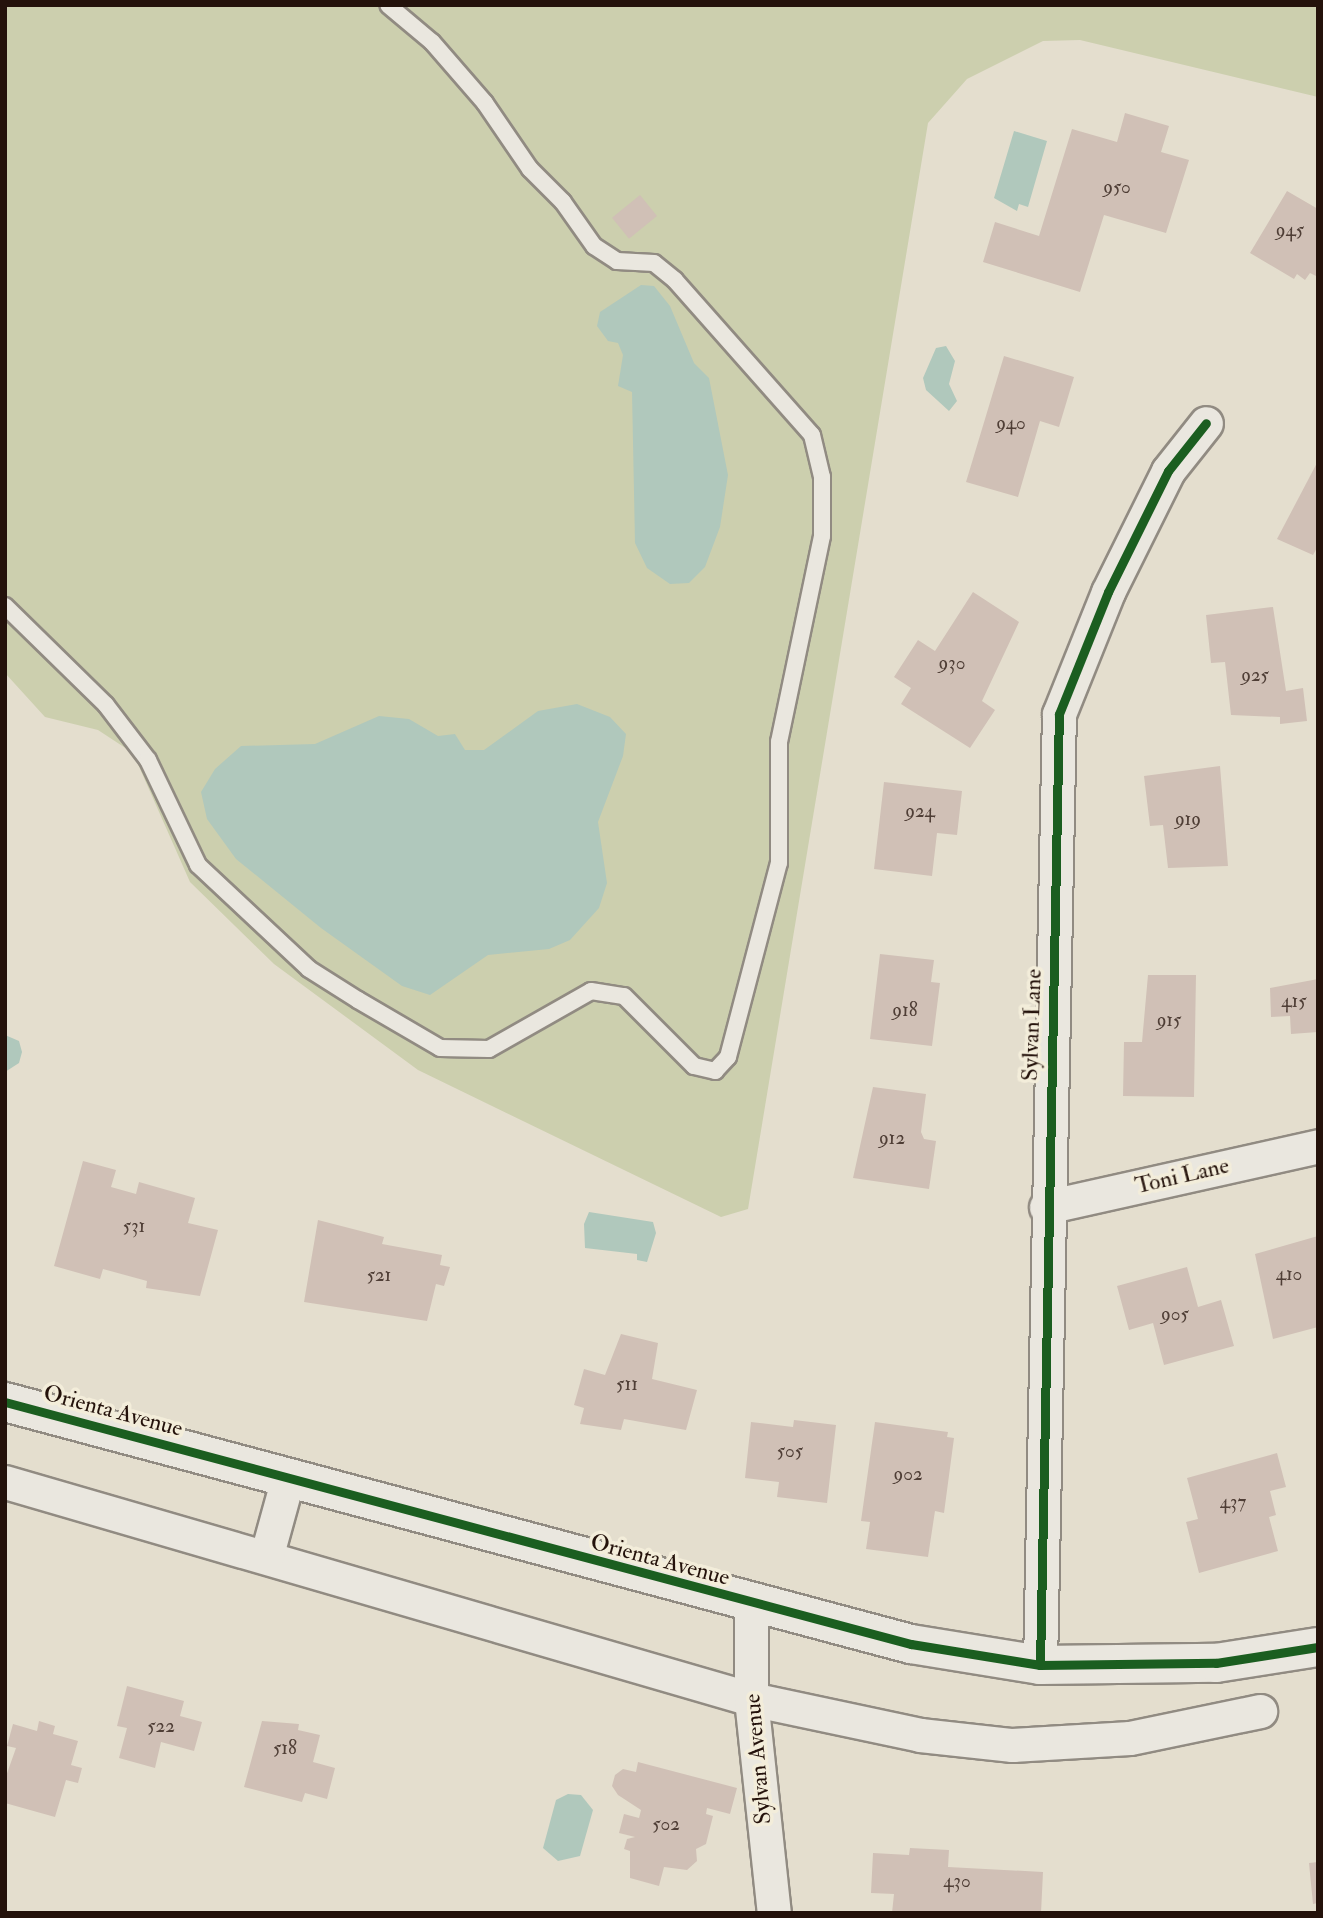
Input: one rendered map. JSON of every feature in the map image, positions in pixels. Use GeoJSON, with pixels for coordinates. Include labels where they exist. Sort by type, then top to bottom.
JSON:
{"type":"FeatureCollection","features":[{"type":"Feature","properties":{"kind":"street","name":"Sylvan Lane"},"geometry":{"type":"LineString","coordinates":[[1040,1665],[1046,1207],[1059,714],[1108,592],[1168,471],[1206,423]]}},
{"type":"Feature","properties":{"kind":"street","name":"Toni Lane"},"geometry":{"type":"LineString","coordinates":[[1046,1207],[1318,1146]]}},
{"type":"Feature","properties":{"kind":"street","name":"Orienta Avenue"},"geometry":{"type":"LineString","coordinates":[[5,1402],[751,1605],[911,1644],[1040,1665],[1216,1662],[1318,1647]]}},
{"type":"Feature","properties":{"kind":"street"},"geometry":{"type":"LineString","coordinates":[[267,1554],[288,1478]]}},
{"type":"Feature","properties":{"kind":"street"},"geometry":{"type":"LineString","coordinates":[[5,1482],[267,1554],[751,1699],[920,1735],[1012,1745],[1130,1738],[1260,1711]]}},
{"type":"Feature","properties":{"kind":"street","name":"Sylvan Avenue"},"geometry":{"type":"LineString","coordinates":[[751,1605],[751,1699],[774,1913]]}},
{"type":"Feature","properties":{"kind":"lane"},"geometry":{"type":"LineString","coordinates":[[5,606],[106,705],[148,760],[198,865],[309,969],[358,1000],[440,1048],[489,1049],[591,991],[624,996],[694,1066],[715,1071],[728,1057],[779,863],[779,742],[822,536],[822,477],[812,435],[675,280],[654,263],[617,261],[594,246],[476,93],[432,42],[388,5]]}},
{"type":"Feature","properties":{"kind":"shaded area"},"geometry":{"type":"Polygon","coordinates":[[[5,5],[1318,5],[1318,97],[1080,40],[1043,41],[967,79],[928,123],[748,1209],[721,1217],[418,1070],[274,964],[190,882],[133,753],[98,730],[45,717],[5,673],[5,5]]]}},
{"type":"Feature","properties":{"kind":"shaded area"},"geometry":{"type":"Polygon","coordinates":[[[1014,131],[1047,141],[1028,207],[1019,204],[1017,211],[994,198],[1014,131]]]}},
{"type":"Feature","properties":{"kind":"shaded area"},"geometry":{"type":"Polygon","coordinates":[[[641,285],[654,286],[670,306],[694,363],[709,378],[728,475],[720,527],[705,567],[689,583],[670,584],[647,568],[635,543],[632,392],[618,386],[623,355],[618,343],[608,341],[597,326],[600,312],[641,285]]]}},
{"type":"Feature","properties":{"kind":"shaded area"},"geometry":{"type":"Polygon","coordinates":[[[946,346],[955,361],[949,384],[957,401],[949,411],[926,390],[923,378],[936,348],[946,346]]]}},
{"type":"Feature","properties":{"kind":"shaded area"},"geometry":{"type":"Polygon","coordinates":[[[577,704],[610,717],[626,734],[623,756],[598,822],[607,883],[599,908],[570,940],[549,949],[488,955],[430,995],[402,986],[321,928],[236,859],[207,819],[201,792],[215,769],[241,746],[315,744],[379,716],[409,719],[438,736],[455,734],[465,750],[484,750],[538,711],[577,704]]]}},
{"type":"Feature","properties":{"kind":"shaded area"},"geometry":{"type":"Polygon","coordinates":[[[5,1035],[19,1041],[22,1052],[19,1063],[5,1072],[5,1035]]]}},
{"type":"Feature","properties":{"kind":"shaded area"},"geometry":{"type":"Polygon","coordinates":[[[589,1212],[653,1222],[656,1233],[647,1262],[637,1260],[637,1254],[585,1248],[584,1224],[589,1212]]]}},
{"type":"Feature","properties":{"kind":"shaded area"},"geometry":{"type":"Polygon","coordinates":[[[568,1794],[581,1795],[593,1810],[580,1856],[558,1861],[543,1848],[556,1800],[568,1794]]]}},
{"type":"Feature","properties":{"kind":"building"},"geometry":{"type":"Polygon","coordinates":[[[1125,113],[1169,126],[1161,152],[1189,160],[1166,233],[1104,215],[1080,292],[983,262],[995,222],[1039,236],[1072,129],[1117,142],[1125,113]]]}},
{"type":"Feature","properties":{"kind":"building"},"geometry":{"type":"Polygon","coordinates":[[[1287,191],[1318,209],[1318,277],[1310,273],[1305,280],[1297,274],[1294,279],[1250,253],[1287,191]]]}},
{"type":"Feature","properties":{"kind":"building"},"geometry":{"type":"Polygon","coordinates":[[[640,195],[657,216],[629,239],[612,218],[640,195]]]}},
{"type":"Feature","properties":{"kind":"building"},"geometry":{"type":"Polygon","coordinates":[[[1004,356],[1074,377],[1059,427],[1040,421],[1018,497],[966,482],[1004,356]]]}},
{"type":"Feature","properties":{"kind":"building"},"geometry":{"type":"Polygon","coordinates":[[[1318,461],[1318,546],[1313,555],[1277,539],[1318,461]]]}},
{"type":"Feature","properties":{"kind":"building"},"geometry":{"type":"Polygon","coordinates":[[[973,592],[1019,622],[982,701],[995,710],[970,748],[901,704],[911,688],[894,677],[918,640],[935,651],[973,592]]]}},
{"type":"Feature","properties":{"kind":"building"},"geometry":{"type":"Polygon","coordinates":[[[1273,607],[1286,691],[1303,688],[1307,721],[1280,724],[1280,717],[1231,715],[1225,662],[1211,663],[1206,615],[1273,607]]]}},
{"type":"Feature","properties":{"kind":"building"},"geometry":{"type":"Polygon","coordinates":[[[1220,766],[1228,866],[1168,868],[1163,825],[1150,826],[1144,776],[1220,766]]]}},
{"type":"Feature","properties":{"kind":"building"},"geometry":{"type":"Polygon","coordinates":[[[884,782],[962,791],[957,835],[937,833],[932,876],[874,869],[884,782]]]}},
{"type":"Feature","properties":{"kind":"building"},"geometry":{"type":"Polygon","coordinates":[[[880,954],[934,960],[931,982],[940,983],[932,1046],[870,1039],[880,954]]]}},
{"type":"Feature","properties":{"kind":"building"},"geometry":{"type":"Polygon","coordinates":[[[1148,975],[1196,975],[1194,1097],[1123,1096],[1124,1042],[1142,1042],[1148,975]]]}},
{"type":"Feature","properties":{"kind":"building"},"geometry":{"type":"Polygon","coordinates":[[[1318,979],[1318,1032],[1291,1034],[1290,1016],[1271,1017],[1270,988],[1318,979]]]}},
{"type":"Feature","properties":{"kind":"building"},"geometry":{"type":"Polygon","coordinates":[[[873,1087],[926,1094],[921,1132],[924,1139],[936,1141],[929,1189],[853,1178],[873,1087]]]}},
{"type":"Feature","properties":{"kind":"building"},"geometry":{"type":"Polygon","coordinates":[[[83,1161],[116,1170],[111,1187],[136,1194],[139,1182],[195,1198],[188,1223],[218,1230],[200,1296],[146,1288],[147,1281],[103,1269],[100,1279],[54,1266],[83,1161]]]}},
{"type":"Feature","properties":{"kind":"building"},"geometry":{"type":"Polygon","coordinates":[[[318,1220],[384,1237],[382,1244],[442,1255],[440,1265],[450,1267],[444,1286],[436,1284],[427,1321],[304,1302],[318,1220]]]}},
{"type":"Feature","properties":{"kind":"building"},"geometry":{"type":"Polygon","coordinates":[[[1318,1236],[1318,1327],[1273,1339],[1255,1254],[1318,1236]]]}},
{"type":"Feature","properties":{"kind":"building"},"geometry":{"type":"Polygon","coordinates":[[[1187,1267],[1198,1307],[1221,1300],[1234,1346],[1164,1365],[1153,1323],[1129,1330],[1117,1286],[1187,1267]]]}},
{"type":"Feature","properties":{"kind":"building"},"geometry":{"type":"Polygon","coordinates":[[[621,1334],[658,1343],[652,1379],[697,1390],[686,1430],[624,1419],[621,1430],[580,1424],[584,1408],[574,1405],[584,1369],[605,1375],[621,1334]]]}},
{"type":"Feature","properties":{"kind":"building"},"geometry":{"type":"Polygon","coordinates":[[[794,1420],[836,1425],[827,1503],[777,1497],[779,1482],[745,1478],[751,1422],[793,1427],[794,1420]]]}},
{"type":"Feature","properties":{"kind":"building"},"geometry":{"type":"Polygon","coordinates":[[[875,1422],[948,1432],[947,1437],[954,1438],[944,1513],[935,1511],[928,1557],[866,1549],[870,1522],[861,1521],[875,1422]]]}},
{"type":"Feature","properties":{"kind":"building"},"geometry":{"type":"Polygon","coordinates":[[[1277,1453],[1286,1487],[1270,1491],[1276,1515],[1269,1517],[1278,1551],[1199,1573],[1186,1522],[1198,1519],[1187,1478],[1277,1453]]]}},
{"type":"Feature","properties":{"kind":"building"},"geometry":{"type":"Polygon","coordinates":[[[127,1686],[184,1701],[180,1716],[202,1722],[194,1751],[161,1742],[155,1768],[119,1758],[127,1728],[117,1726],[127,1686]]]}},
{"type":"Feature","properties":{"kind":"building"},"geometry":{"type":"Polygon","coordinates":[[[39,1721],[55,1726],[53,1734],[78,1741],[71,1765],[82,1768],[78,1783],[66,1780],[55,1817],[5,1803],[5,1779],[16,1748],[7,1746],[13,1724],[37,1731],[39,1721]]]}},
{"type":"Feature","properties":{"kind":"building"},"geometry":{"type":"Polygon","coordinates":[[[262,1721],[299,1724],[298,1730],[320,1735],[313,1762],[335,1768],[327,1799],[305,1793],[302,1802],[244,1787],[262,1721]]]}},
{"type":"Feature","properties":{"kind":"building"},"geometry":{"type":"Polygon","coordinates":[[[638,1762],[737,1788],[730,1814],[707,1808],[706,1814],[713,1816],[706,1844],[696,1849],[697,1861],[687,1870],[664,1867],[659,1886],[630,1878],[630,1851],[624,1849],[627,1839],[635,1837],[619,1833],[624,1814],[639,1818],[641,1810],[618,1795],[612,1786],[615,1775],[623,1769],[636,1772],[638,1762]]]}},
{"type":"Feature","properties":{"kind":"building"},"geometry":{"type":"Polygon","coordinates":[[[910,1848],[949,1850],[948,1867],[1043,1872],[1041,1913],[892,1913],[894,1894],[871,1893],[873,1853],[909,1855],[910,1848]]]}},
{"type":"Feature","properties":{"kind":"building"},"geometry":{"type":"Polygon","coordinates":[[[1318,1862],[1318,1903],[1313,1904],[1309,1863],[1318,1862]]]}},
{"type":"Feature","properties":{"kind":"cycle path"},"geometry":{"type":"LineString","coordinates":[[1040,1665],[1059,714],[1108,592],[1168,471],[1206,423]]}},
{"type":"Feature","properties":{"kind":"cycle path"},"geometry":{"type":"LineString","coordinates":[[5,1402],[911,1644],[1040,1665],[1216,1663],[1318,1647]]}}]}
